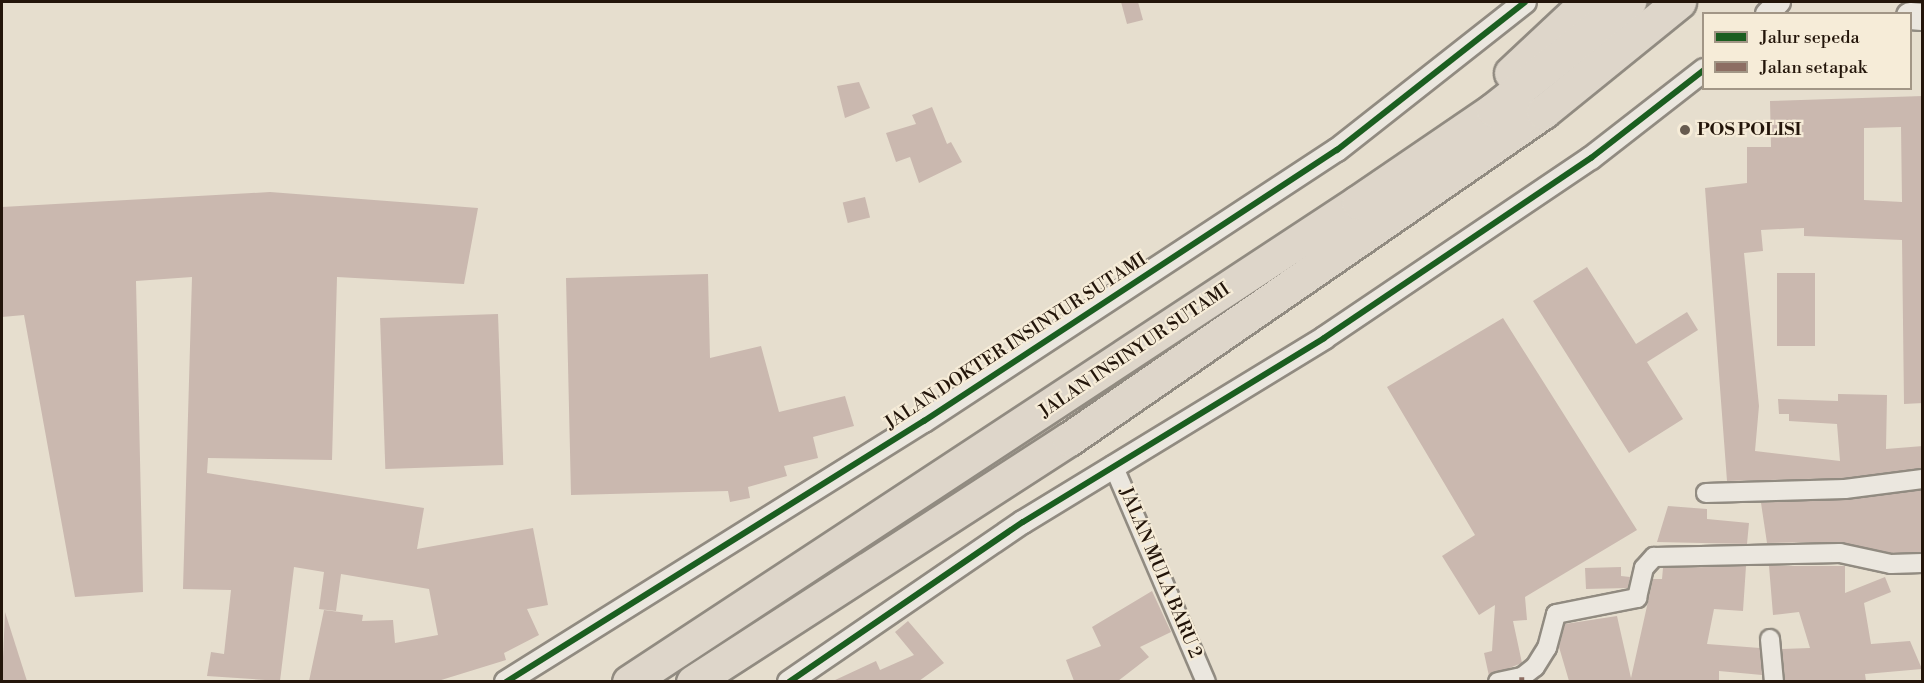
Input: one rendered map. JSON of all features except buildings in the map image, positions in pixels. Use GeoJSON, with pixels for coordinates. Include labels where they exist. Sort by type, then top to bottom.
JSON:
{"type":"FeatureCollection","features":[{"type":"Feature","properties":{"kind":"highway"},"geometry":{"type":"LineString","coordinates":[[1358,201],[1485,97],[1587,2]]}},
{"type":"Feature","properties":{"kind":"highway","name":"JALAN INSINYUR SUTAMI"},"geometry":{"type":"LineString","coordinates":[[629,681],[1358,201],[1492,110],[1629,2]]}},
{"type":"Feature","properties":{"kind":"highway","name":"JALAN INSINYUR SUTAMI"},"geometry":{"type":"LineString","coordinates":[[693,681],[1089,426],[1543,112],[1678,3]]}},
{"type":"Feature","properties":{"kind":"street","name":"JALAN DOKTER INSINYUR SUTAMI"},"geometry":{"type":"LineString","coordinates":[[506,681],[924,421],[1338,150],[1525,2]]}},
{"type":"Feature","properties":{"kind":"street"},"geometry":{"type":"LineString","coordinates":[[789,681],[1113,465],[1324,338],[1591,158],[1702,72]]}},
{"type":"Feature","properties":{"kind":"street","name":"JALAN MULA BARU 2"},"geometry":{"type":"LineString","coordinates":[[1113,465],[1206,681]]}},
{"type":"Feature","properties":{"kind":"street"},"geometry":{"type":"LineString","coordinates":[[1706,493],[1845,489],[1923,479]]}},
{"type":"Feature","properties":{"kind":"street"},"geometry":{"type":"LineString","coordinates":[[1498,681],[1522,679],[1547,648],[1556,614],[1637,598],[1644,568],[1654,557],[1840,553],[1891,564],[1923,563]]}},
{"type":"Feature","properties":{"kind":"street"},"geometry":{"type":"LineString","coordinates":[[1770,639],[1774,681]]}},
{"type":"Feature","properties":{"kind":"marked path"},"geometry":{"type":"LineString","coordinates":[[1522,677],[1522,682]]}},
{"type":"Feature","properties":{"kind":"cycle path"},"geometry":{"type":"LineString","coordinates":[[506,682],[924,421],[1337,150],[1525,2]]}},
{"type":"Feature","properties":{"kind":"cycle path"},"geometry":{"type":"LineString","coordinates":[[789,682],[1023,522],[1324,338],[1591,158],[1702,72]]}},
{"type":"Feature","properties":{"kind":"place","name":"POS POLISI"},"geometry":{"type":"Point","coordinates":[1685,130]}}]}
